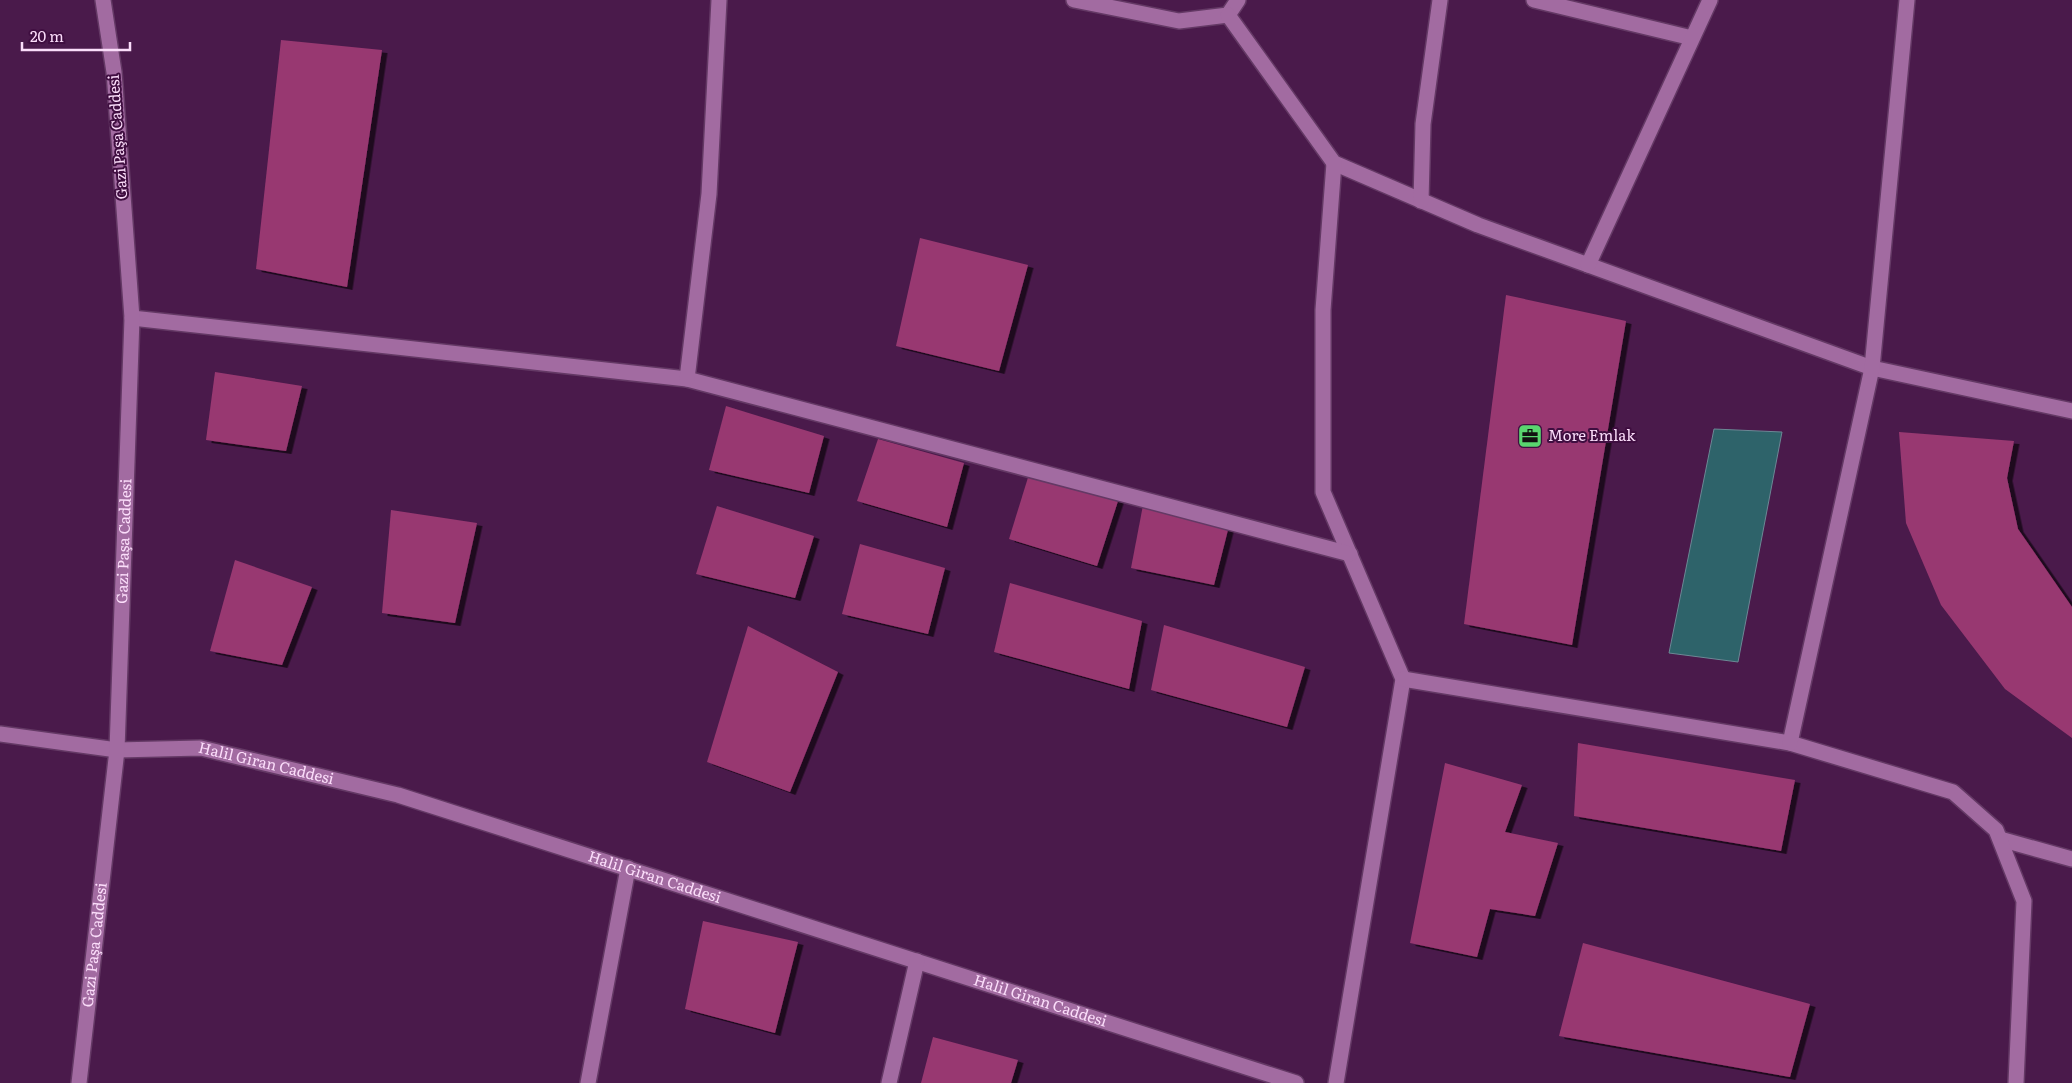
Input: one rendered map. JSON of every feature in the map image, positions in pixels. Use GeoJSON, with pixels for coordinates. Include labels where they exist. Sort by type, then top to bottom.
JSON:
{"type":"FeatureCollection","features":[{"type":"Feature","properties":{"kind":"street","name":"Gazi Paşa Caddesi"},"geometry":{"type":"LineString","coordinates":[[79,1083],[117,750],[132,318],[114,72],[103,0]]}},
{"type":"Feature","properties":{"kind":"street"},"geometry":{"type":"LineString","coordinates":[[687,379],[709,194],[720,0]]}},
{"type":"Feature","properties":{"kind":"street"},"geometry":{"type":"LineString","coordinates":[[1074,0],[1179,21],[1228,15],[1238,0]]}},
{"type":"Feature","properties":{"kind":"street"},"geometry":{"type":"LineString","coordinates":[[1421,201],[1423,124],[1440,0]]}},
{"type":"Feature","properties":{"kind":"street"},"geometry":{"type":"LineString","coordinates":[[1534,0],[1692,38]]}},
{"type":"Feature","properties":{"kind":"street"},"geometry":{"type":"LineString","coordinates":[[1588,265],[1710,0]]}},
{"type":"Feature","properties":{"kind":"street"},"geometry":{"type":"LineString","coordinates":[[1790,742],[1872,368],[1907,0]]}},
{"type":"Feature","properties":{"kind":"street"},"geometry":{"type":"LineString","coordinates":[[1228,15],[1334,163],[1478,225],[1872,368],[2072,411]]}},
{"type":"Feature","properties":{"kind":"street"},"geometry":{"type":"LineString","coordinates":[[1334,163],[1323,310],[1323,492],[1403,679],[1336,1083]]}},
{"type":"Feature","properties":{"kind":"street"},"geometry":{"type":"LineString","coordinates":[[132,318],[687,379],[1350,554]]}},
{"type":"Feature","properties":{"kind":"street"},"geometry":{"type":"LineString","coordinates":[[1403,679],[1790,742],[1953,792],[1996,830],[2024,901],[2016,1083]]}},
{"type":"Feature","properties":{"kind":"street","name":"Halil Giran Caddesi"},"geometry":{"type":"LineString","coordinates":[[0,734],[117,750],[201,748],[398,795],[1296,1083]]}},
{"type":"Feature","properties":{"kind":"street"},"geometry":{"type":"LineString","coordinates":[[2000,839],[2072,859]]}},
{"type":"Feature","properties":{"kind":"street"},"geometry":{"type":"LineString","coordinates":[[588,1083],[628,868]]}},
{"type":"Feature","properties":{"kind":"street"},"geometry":{"type":"LineString","coordinates":[[889,1083],[917,961]]}},
{"type":"Feature","properties":{"kind":"shaded area"},"geometry":{"type":"Polygon","coordinates":[[[1714,429],[1782,432],[1738,662],[1669,653],[1714,429]]]}},
{"type":"Feature","properties":{"kind":"building"},"geometry":{"type":"Polygon","coordinates":[[[281,40],[382,50],[347,287],[256,269],[281,40]]]}},
{"type":"Feature","properties":{"kind":"building"},"geometry":{"type":"Polygon","coordinates":[[[920,238],[1028,265],[999,371],[896,346],[920,238]]]}},
{"type":"Feature","properties":{"kind":"building"},"geometry":{"type":"Polygon","coordinates":[[[1506,295],[1626,321],[1572,645],[1464,624],[1506,295]]]}},
{"type":"Feature","properties":{"kind":"building"},"geometry":{"type":"Polygon","coordinates":[[[215,372],[302,386],[286,451],[206,440],[215,372]]]}},
{"type":"Feature","properties":{"kind":"building"},"geometry":{"type":"Polygon","coordinates":[[[726,406],[824,436],[809,493],[709,470],[726,406]]]}},
{"type":"Feature","properties":{"kind":"building"},"geometry":{"type":"Polygon","coordinates":[[[1899,432],[2014,441],[2007,478],[2018,529],[2072,607],[2072,738],[2005,689],[1941,605],[1906,523],[1899,432]]]}},
{"type":"Feature","properties":{"kind":"building"},"geometry":{"type":"Polygon","coordinates":[[[878,439],[964,463],[947,527],[857,501],[878,439]]]}},
{"type":"Feature","properties":{"kind":"building"},"geometry":{"type":"Polygon","coordinates":[[[1030,471],[1119,498],[1097,566],[1009,539],[1030,471]]]}},
{"type":"Feature","properties":{"kind":"building"},"geometry":{"type":"Polygon","coordinates":[[[1144,500],[1230,522],[1214,585],[1131,568],[1144,500]]]}},
{"type":"Feature","properties":{"kind":"building"},"geometry":{"type":"Polygon","coordinates":[[[717,506],[814,536],[795,598],[696,574],[717,506]]]}},
{"type":"Feature","properties":{"kind":"building"},"geometry":{"type":"Polygon","coordinates":[[[391,510],[477,523],[455,623],[382,613],[391,510]]]}},
{"type":"Feature","properties":{"kind":"building"},"geometry":{"type":"Polygon","coordinates":[[[860,544],[945,568],[928,634],[842,614],[860,544]]]}},
{"type":"Feature","properties":{"kind":"building"},"geometry":{"type":"Polygon","coordinates":[[[235,560],[312,587],[282,665],[210,651],[235,560]]]}},
{"type":"Feature","properties":{"kind":"building"},"geometry":{"type":"Polygon","coordinates":[[[1010,583],[1142,621],[1129,689],[994,652],[1010,583]]]}},
{"type":"Feature","properties":{"kind":"building"},"geometry":{"type":"Polygon","coordinates":[[[1164,625],[1305,667],[1287,727],[1151,690],[1164,625]]]}},
{"type":"Feature","properties":{"kind":"building"},"geometry":{"type":"Polygon","coordinates":[[[748,626],[838,672],[790,792],[707,762],[748,626]]]}},
{"type":"Feature","properties":{"kind":"building"},"geometry":{"type":"Polygon","coordinates":[[[1578,743],[1795,780],[1781,851],[1574,816],[1578,743]]]}},
{"type":"Feature","properties":{"kind":"building"},"geometry":{"type":"Polygon","coordinates":[[[1445,763],[1522,785],[1505,832],[1558,843],[1535,916],[1490,909],[1477,957],[1410,943],[1445,763]]]}},
{"type":"Feature","properties":{"kind":"building"},"geometry":{"type":"Polygon","coordinates":[[[703,921],[798,942],[775,1033],[685,1009],[703,921]]]}},
{"type":"Feature","properties":{"kind":"building"},"geometry":{"type":"Polygon","coordinates":[[[1583,943],[1810,1004],[1790,1077],[1559,1036],[1583,943]]]}},
{"type":"Feature","properties":{"kind":"building"},"geometry":{"type":"Polygon","coordinates":[[[933,1037],[1018,1060],[1011,1083],[921,1083],[933,1037]]]}},
{"type":"Feature","properties":{"kind":"place","name":"More Emlak"},"geometry":{"type":"Point","coordinates":[1530,436]}}]}
